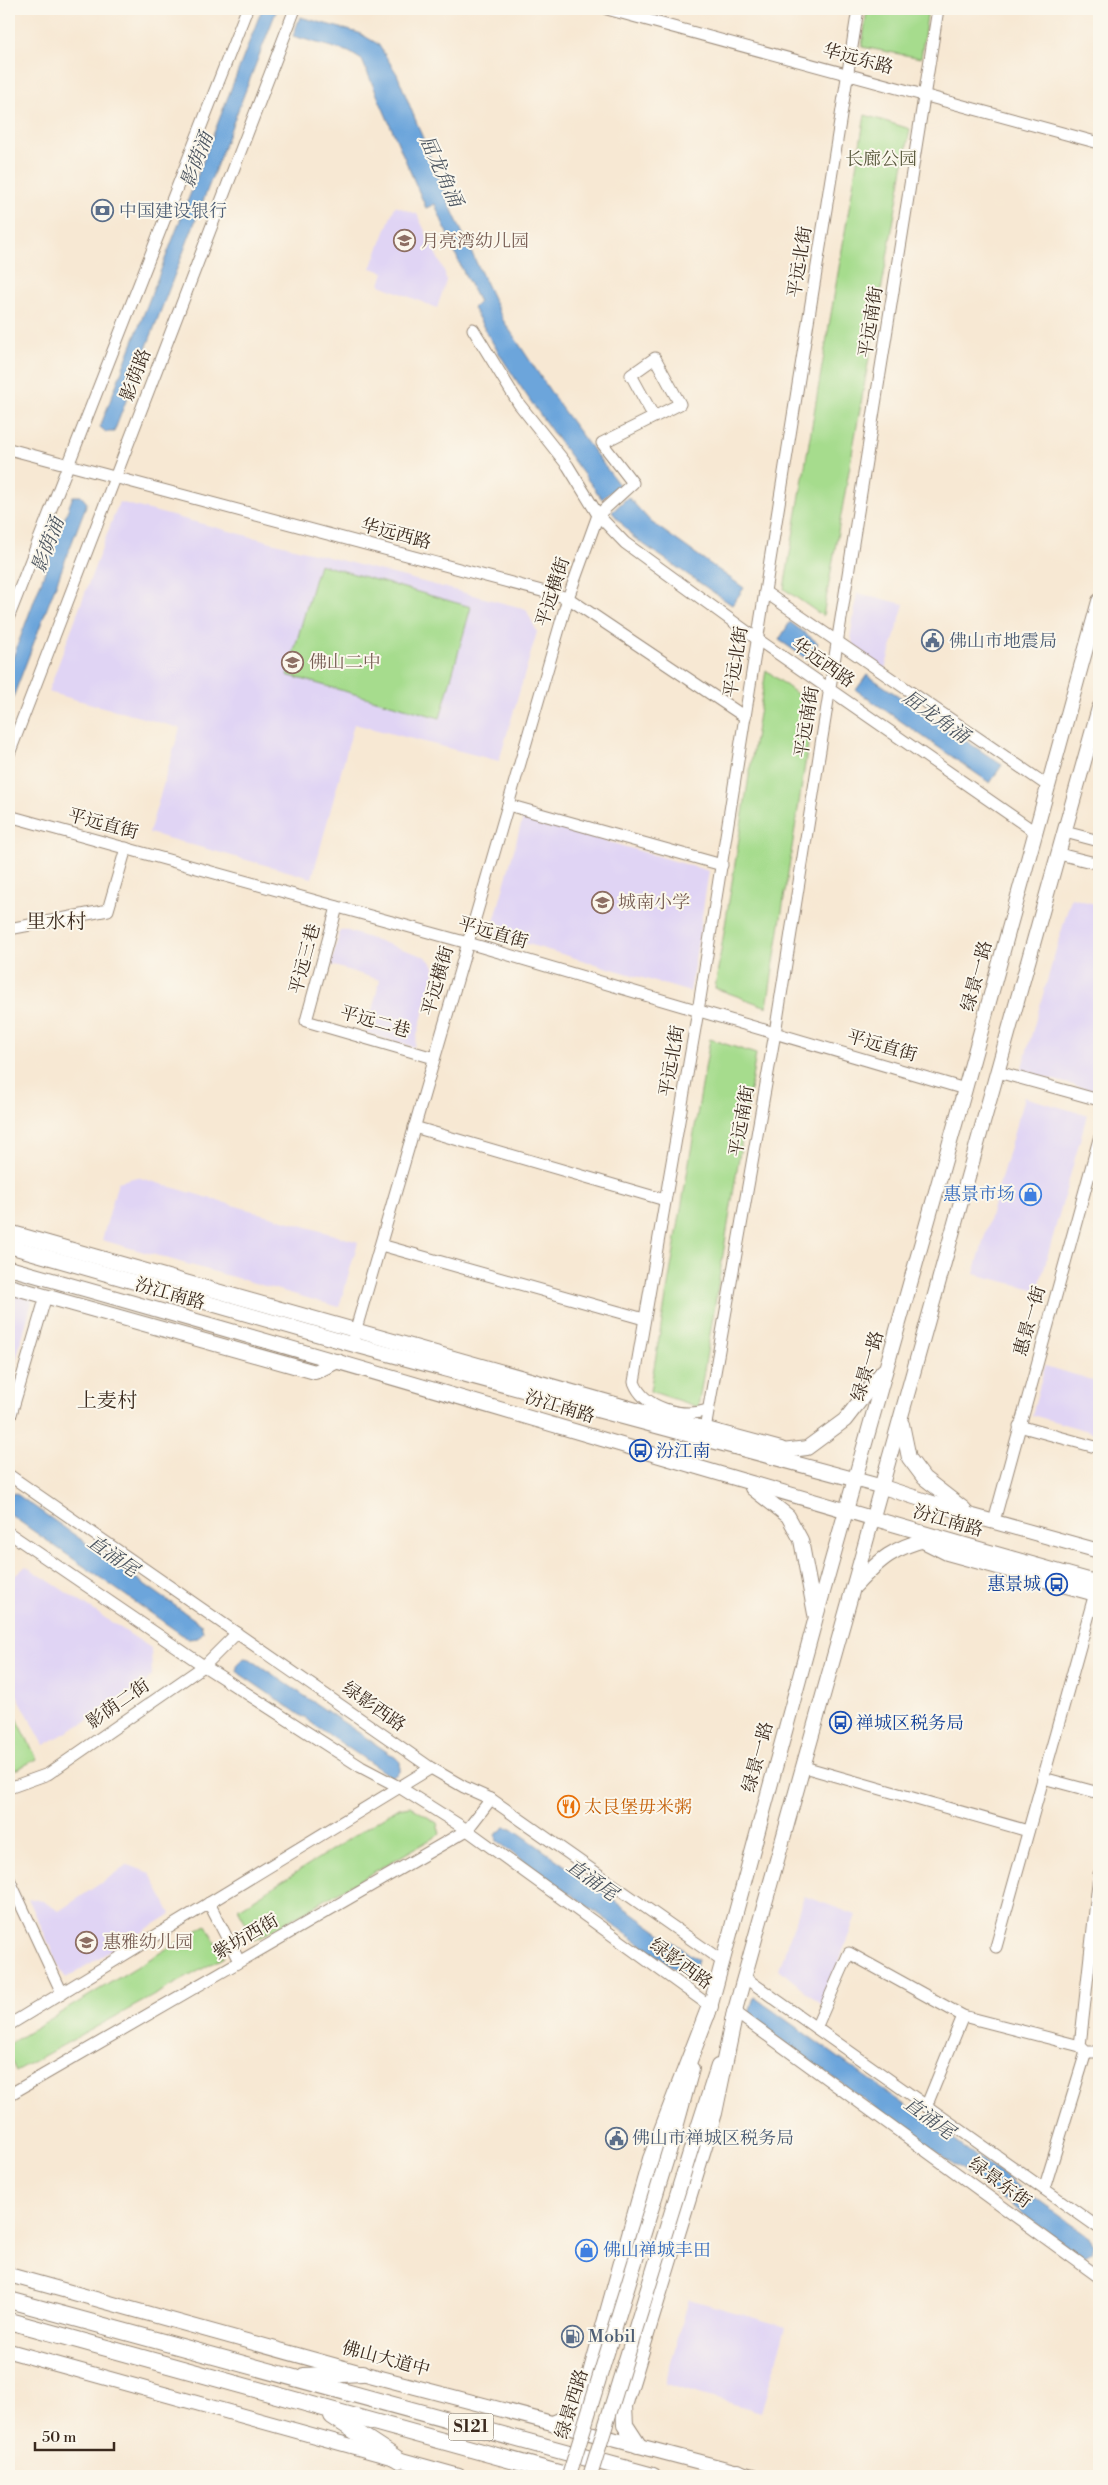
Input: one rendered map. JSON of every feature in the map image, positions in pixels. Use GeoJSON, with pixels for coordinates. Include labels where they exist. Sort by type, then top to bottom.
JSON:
{"type":"FeatureCollection","features":[{"type":"Feature","properties":{"kind":"highway"},"geometry":{"type":"LineString","coordinates":[[555,2423],[578,2413],[586,2392],[651,2160],[710,2006]]}},
{"type":"Feature","properties":{"kind":"highway"},"geometry":{"type":"LineString","coordinates":[[638,2444],[625,2424],[624,2406],[714,2113],[735,2012]]}},
{"type":"Feature","properties":{"kind":"highway","name":"S121"},"geometry":{"type":"LineString","coordinates":[[9,2300],[653,2476]]}},
{"type":"Feature","properties":{"kind":"highway","name":"S121"},"geometry":{"type":"LineString","coordinates":[[9,2321],[569,2476]]}},
{"type":"Feature","properties":{"kind":"highway"},"geometry":{"type":"LineString","coordinates":[[290,2377],[362,2373]]}},
{"type":"Feature","properties":{"kind":"highway"},"geometry":{"type":"LineString","coordinates":[[317,2406],[399,2460]]}},
{"type":"Feature","properties":{"kind":"main road","name":"绿景一路"},"geometry":{"type":"LineString","coordinates":[[672,2142],[845,1512],[965,1089],[1099,602]]}},
{"type":"Feature","properties":{"kind":"main road"},"geometry":{"type":"LineString","coordinates":[[590,2476],[692,2143],[735,2012],[1099,708]]}},
{"type":"Feature","properties":{"kind":"main road"},"geometry":{"type":"LineString","coordinates":[[9,1232],[58,1253]]}},
{"type":"Feature","properties":{"kind":"main road","name":"汾江南路"},"geometry":{"type":"LineString","coordinates":[[9,1246],[58,1253],[198,1293],[351,1344],[704,1434],[756,1454],[883,1487],[973,1516],[1099,1551]]}},
{"type":"Feature","properties":{"kind":"main road","name":"汾江南路"},"geometry":{"type":"LineString","coordinates":[[9,1268],[338,1361],[935,1537],[1098,1590]]}},
{"type":"Feature","properties":{"kind":"main road"},"geometry":{"type":"LineString","coordinates":[[46,1296],[51,1280]]}},
{"type":"Feature","properties":{"kind":"main road"},"geometry":{"type":"LineString","coordinates":[[9,1286],[315,1372],[338,1361]]}},
{"type":"Feature","properties":{"kind":"main road"},"geometry":{"type":"LineString","coordinates":[[198,1293],[356,1330],[629,1407],[682,1423],[704,1434],[789,1451]]}},
{"type":"Feature","properties":{"kind":"main road"},"geometry":{"type":"LineString","coordinates":[[280,1362],[285,1346]]}},
{"type":"Feature","properties":{"kind":"main road"},"geometry":{"type":"LineString","coordinates":[[756,1454],[807,1448],[845,1420],[888,1364]]}},
{"type":"Feature","properties":{"kind":"main road"},"geometry":{"type":"LineString","coordinates":[[901,1421],[909,1458],[924,1478],[973,1516]]}},
{"type":"Feature","properties":{"kind":"main road"},"geometry":{"type":"LineString","coordinates":[[746,1482],[788,1516],[801,1540],[816,1617]]}},
{"type":"Feature","properties":{"kind":"main road"},"geometry":{"type":"LineString","coordinates":[[956,1503],[1099,1542]]}},
{"type":"Feature","properties":{"kind":"main road"},"geometry":{"type":"LineString","coordinates":[[854,1588],[879,1560],[905,1544],[935,1537]]}},
{"type":"Feature","properties":{"kind":"main road"},"geometry":{"type":"LineString","coordinates":[[921,1540],[947,1553],[1098,1590]]}},
{"type":"Feature","properties":{"kind":"main road","name":"绿景西路"},"geometry":{"type":"LineString","coordinates":[[569,2476],[672,2142]]}},
{"type":"Feature","properties":{"kind":"main road","name":"佛山大道中"},"geometry":{"type":"LineString","coordinates":[[9,2275],[362,2373],[638,2444],[746,2475]]}},
{"type":"Feature","properties":{"kind":"main road"},"geometry":{"type":"LineString","coordinates":[[9,2351],[459,2476]]}},
{"type":"Feature","properties":{"kind":"street","name":"影荫路"},"geometry":{"type":"LineString","coordinates":[[9,616],[66,466],[247,9]]}},
{"type":"Feature","properties":{"kind":"street","name":"影荫路"},"geometry":{"type":"LineString","coordinates":[[9,754],[295,9]]}},
{"type":"Feature","properties":{"kind":"street","name":"华远东路"},"geometry":{"type":"LineString","coordinates":[[607,9],[1099,143]]}},
{"type":"Feature","properties":{"kind":"street","name":"平远北街"},"geometry":{"type":"LineString","coordinates":[[629,1407],[722,865],[858,9]]}},
{"type":"Feature","properties":{"kind":"street","name":"平远南街"},"geometry":{"type":"LineString","coordinates":[[704,1434],[775,1033],[938,9]]}},
{"type":"Feature","properties":{"kind":"street","name":"华远西路"},"geometry":{"type":"LineString","coordinates":[[473,329],[519,404],[568,466],[598,514],[624,544],[1035,832]]}},
{"type":"Feature","properties":{"kind":"street"},"geometry":{"type":"LineString","coordinates":[[598,514],[633,483],[602,443],[654,417],[680,404],[655,358],[631,375],[654,417]]}},
{"type":"Feature","properties":{"kind":"street","name":"华远西路"},"geometry":{"type":"LineString","coordinates":[[9,449],[66,466],[568,598],[745,717]]}},
{"type":"Feature","properties":{"kind":"street","name":"平远横街"},"geometry":{"type":"LineString","coordinates":[[351,1344],[568,598],[598,514]]}},
{"type":"Feature","properties":{"kind":"street","name":"华远西路"},"geometry":{"type":"LineString","coordinates":[[765,592],[1048,786]]}},
{"type":"Feature","properties":{"kind":"street"},"geometry":{"type":"LineString","coordinates":[[508,805],[722,865]]}},
{"type":"Feature","properties":{"kind":"street","name":"平远直街"},"geometry":{"type":"LineString","coordinates":[[9,816],[468,943],[965,1089]]}},
{"type":"Feature","properties":{"kind":"street"},"geometry":{"type":"LineString","coordinates":[[1065,832],[1099,841]]}},
{"type":"Feature","properties":{"kind":"street"},"geometry":{"type":"LineString","coordinates":[[9,929],[108,910],[126,848]]}},
{"type":"Feature","properties":{"kind":"street"},"geometry":{"type":"LineString","coordinates":[[1059,854],[1099,864]]}},
{"type":"Feature","properties":{"kind":"street","name":"平远三巷"},"geometry":{"type":"LineString","coordinates":[[306,1020],[338,907]]}},
{"type":"Feature","properties":{"kind":"street","name":"平远二巷"},"geometry":{"type":"LineString","coordinates":[[306,1020],[434,1058]]}},
{"type":"Feature","properties":{"kind":"street"},"geometry":{"type":"LineString","coordinates":[[998,1072],[1099,1100]]}},
{"type":"Feature","properties":{"kind":"street"},"geometry":{"type":"LineString","coordinates":[[414,1127],[665,1200]]}},
{"type":"Feature","properties":{"kind":"street","name":"惠景一街"},"geometry":{"type":"LineString","coordinates":[[996,1514],[1019,1426],[1095,1168],[1099,1139]]}},
{"type":"Feature","properties":{"kind":"street"},"geometry":{"type":"LineString","coordinates":[[380,1246],[644,1319]]}},
{"type":"Feature","properties":{"kind":"street"},"geometry":{"type":"LineString","coordinates":[[9,1421],[46,1296]]}},
{"type":"Feature","properties":{"kind":"street"},"geometry":{"type":"LineString","coordinates":[[634,1382],[637,1391],[654,1405],[684,1413],[708,1410]]}},
{"type":"Feature","properties":{"kind":"street"},"geometry":{"type":"LineString","coordinates":[[1019,1426],[1099,1448]]}},
{"type":"Feature","properties":{"kind":"street","name":"绿影西路"},"geometry":{"type":"LineString","coordinates":[[9,1476],[431,1768],[490,1799],[722,1961]]}},
{"type":"Feature","properties":{"kind":"street","name":"绿影西路"},"geometry":{"type":"LineString","coordinates":[[9,1533],[204,1666],[361,1767],[399,1787],[467,1830],[710,2006]]}},
{"type":"Feature","properties":{"kind":"street"},"geometry":{"type":"LineString","coordinates":[[996,1947],[1098,1590]]}},
{"type":"Feature","properties":{"kind":"street","name":"影荫二街"},"geometry":{"type":"LineString","coordinates":[[9,1788],[48,1774],[204,1666],[237,1633]]}},
{"type":"Feature","properties":{"kind":"street"},"geometry":{"type":"LineString","coordinates":[[804,1767],[1028,1831]]}},
{"type":"Feature","properties":{"kind":"street"},"geometry":{"type":"LineString","coordinates":[[9,2025],[431,1768]]}},
{"type":"Feature","properties":{"kind":"street"},"geometry":{"type":"LineString","coordinates":[[1043,1778],[1099,1792]]}},
{"type":"Feature","properties":{"kind":"street","name":"紫坊西街"},"geometry":{"type":"LineString","coordinates":[[9,2095],[467,1830],[490,1799]]}},
{"type":"Feature","properties":{"kind":"street"},"geometry":{"type":"LineString","coordinates":[[1044,2189],[1083,2049],[1099,1874]]}},
{"type":"Feature","properties":{"kind":"street"},"geometry":{"type":"LineString","coordinates":[[9,1879],[62,1993]]}},
{"type":"Feature","properties":{"kind":"street"},"geometry":{"type":"LineString","coordinates":[[208,1903],[239,1962]]}},
{"type":"Feature","properties":{"kind":"street"},"geometry":{"type":"LineString","coordinates":[[816,2028],[849,1953],[963,2016],[1099,2052]]}},
{"type":"Feature","properties":{"kind":"street","name":"绿景东街"},"geometry":{"type":"LineString","coordinates":[[744,1977],[1099,2228]]}},
{"type":"Feature","properties":{"kind":"street","name":"绿景东街"},"geometry":{"type":"LineString","coordinates":[[735,2012],[1098,2273]]}},
{"type":"Feature","properties":{"kind":"street"},"geometry":{"type":"LineString","coordinates":[[926,2107],[963,2016]]}},
{"type":"Feature","properties":{"kind":"shaded area","name":"月亮湾幼儿园"},"geometry":{"type":"Polygon","coordinates":[[[395,206],[417,214],[445,273],[446,281],[437,308],[380,285],[384,272],[371,268],[395,206]]]}},
{"type":"Feature","properties":{"kind":"shaded area","name":"佛山二中"},"geometry":{"type":"Polygon","coordinates":[[[119,502],[526,609],[537,632],[499,761],[354,724],[312,878],[149,833],[180,728],[48,692],[119,502]]]}},
{"type":"Feature","properties":{"kind":"shaded area"},"geometry":{"type":"Polygon","coordinates":[[[857,593],[904,604],[885,669],[859,652],[853,645],[851,634],[857,593]]]}},
{"type":"Feature","properties":{"kind":"shaded area","name":"城南小学"},"geometry":{"type":"Polygon","coordinates":[[[523,817],[709,871],[690,992],[491,933],[523,817]]]}},
{"type":"Feature","properties":{"kind":"shaded area"},"geometry":{"type":"Polygon","coordinates":[[[1071,898],[1099,905],[1099,1092],[1021,1071],[1071,898]]]}},
{"type":"Feature","properties":{"kind":"shaded area"},"geometry":{"type":"Polygon","coordinates":[[[345,930],[426,957],[434,966],[434,973],[414,1047],[366,1033],[380,980],[331,965],[340,931],[345,930]]]}},
{"type":"Feature","properties":{"kind":"shaded area","name":"惠景市场"},"geometry":{"type":"Polygon","coordinates":[[[1024,1097],[1087,1115],[1038,1290],[974,1274],[1024,1097]]]}},
{"type":"Feature","properties":{"kind":"shaded area"},"geometry":{"type":"Polygon","coordinates":[[[137,1177],[358,1242],[339,1307],[102,1240],[118,1182],[137,1177]]]}},
{"type":"Feature","properties":{"kind":"shaded area"},"geometry":{"type":"Polygon","coordinates":[[[9,1287],[33,1298],[9,1386],[9,1287]]]}},
{"type":"Feature","properties":{"kind":"shaded area"},"geometry":{"type":"Polygon","coordinates":[[[1045,1366],[1099,1382],[1099,1434],[1032,1415],[1045,1366]]]}},
{"type":"Feature","properties":{"kind":"shaded area"},"geometry":{"type":"Polygon","coordinates":[[[26,1566],[151,1648],[152,1675],[137,1693],[44,1745],[9,1680],[9,1581],[26,1566]]]}},
{"type":"Feature","properties":{"kind":"shaded area","name":"惠雅幼儿园"},"geometry":{"type":"Polygon","coordinates":[[[128,1865],[150,1873],[171,1914],[66,1978],[61,1971],[28,1898],[43,1901],[59,1911],[128,1865]]]}},
{"type":"Feature","properties":{"kind":"shaded area"},"geometry":{"type":"Polygon","coordinates":[[[804,1896],[856,1915],[823,2006],[779,1969],[804,1896]]]}},
{"type":"Feature","properties":{"kind":"shaded area"},"geometry":{"type":"Polygon","coordinates":[[[689,2299],[786,2327],[761,2412],[665,2384],[689,2299]]]}},
{"type":"Feature","properties":{"kind":"green space"},"geometry":{"type":"Polygon","coordinates":[[[867,9],[928,9],[921,58],[862,47],[867,9]]]}},
{"type":"Feature","properties":{"kind":"green space","name":"长廊公园"},"geometry":{"type":"Polygon","coordinates":[[[865,115],[910,129],[823,616],[784,589],[865,115]]]}},
{"type":"Feature","properties":{"kind":"green space"},"geometry":{"type":"Polygon","coordinates":[[[319,564],[471,607],[440,718],[287,675],[319,564]]]}},
{"type":"Feature","properties":{"kind":"green space"},"geometry":{"type":"Polygon","coordinates":[[[766,670],[814,707],[767,1007],[715,988],[766,670]]]}},
{"type":"Feature","properties":{"kind":"green space"},"geometry":{"type":"Polygon","coordinates":[[[710,1039],[756,1054],[698,1407],[650,1391],[710,1039]]]}},
{"type":"Feature","properties":{"kind":"green space"},"geometry":{"type":"Polygon","coordinates":[[[9,1702],[37,1759],[9,1773],[9,1702]]]}},
{"type":"Feature","properties":{"kind":"green space"},"geometry":{"type":"Polygon","coordinates":[[[410,1806],[437,1823],[440,1834],[255,1940],[238,1909],[398,1808],[410,1806]]]}},
{"type":"Feature","properties":{"kind":"green space"},"geometry":{"type":"Polygon","coordinates":[[[206,1925],[224,1957],[16,2071],[9,2056],[9,2044],[206,1925]]]}},
{"type":"Feature","properties":{"kind":"water"},"geometry":{"type":"Polygon","coordinates":[[[262,9],[277,9],[114,432],[106,432],[100,427],[262,9]]]}},
{"type":"Feature","properties":{"kind":"water"},"geometry":{"type":"Polygon","coordinates":[[[300,17],[359,33],[378,44],[397,74],[451,208],[503,320],[562,409],[619,485],[602,499],[518,382],[473,308],[479,302],[461,267],[435,204],[426,208],[362,60],[349,52],[293,36],[300,17]]]}},
{"type":"Feature","properties":{"kind":"water"},"geometry":{"type":"Polygon","coordinates":[[[73,496],[81,496],[87,503],[9,708],[9,668],[73,496]]]}},
{"type":"Feature","properties":{"kind":"water"},"geometry":{"type":"Polygon","coordinates":[[[628,497],[651,522],[744,588],[732,605],[633,537],[612,512],[628,497]]]}},
{"type":"Feature","properties":{"kind":"water"},"geometry":{"type":"Polygon","coordinates":[[[790,622],[818,643],[807,659],[779,640],[790,622]]]}},
{"type":"Feature","properties":{"kind":"water"},"geometry":{"type":"Polygon","coordinates":[[[867,675],[1002,765],[990,783],[856,690],[867,675]]]}},
{"type":"Feature","properties":{"kind":"water"},"geometry":{"type":"Polygon","coordinates":[[[15,1493],[201,1624],[203,1632],[198,1638],[188,1639],[9,1514],[9,1495],[15,1493]]]}},
{"type":"Feature","properties":{"kind":"water"},"geometry":{"type":"Polygon","coordinates":[[[244,1658],[250,1659],[396,1758],[400,1762],[399,1772],[391,1777],[240,1674],[237,1670],[237,1665],[244,1658]]]}},
{"type":"Feature","properties":{"kind":"water"},"geometry":{"type":"Polygon","coordinates":[[[505,1827],[512,1828],[698,1960],[692,1981],[497,1841],[496,1834],[505,1827]]]}},
{"type":"Feature","properties":{"kind":"water"},"geometry":{"type":"Polygon","coordinates":[[[754,1997],[1090,2238],[1094,2244],[1092,2252],[1084,2256],[1080,2255],[748,2016],[754,1997]]]}},
{"type":"Feature","properties":{"kind":"place","name":"中国建设银行"},"geometry":{"type":"Point","coordinates":[103,211]}},
{"type":"Feature","properties":{"kind":"place","name":"月亮湾幼儿园"},"geometry":{"type":"Point","coordinates":[405,241]}},
{"type":"Feature","properties":{"kind":"place","name":"佛山市地震局"},"geometry":{"type":"Point","coordinates":[933,641]}},
{"type":"Feature","properties":{"kind":"place","name":"佛山二中"},"geometry":{"type":"Point","coordinates":[293,662]}},
{"type":"Feature","properties":{"kind":"place","name":"城南小学"},"geometry":{"type":"Point","coordinates":[602,902]}},
{"type":"Feature","properties":{"kind":"place","name":"惠景市场"},"geometry":{"type":"Point","coordinates":[1031,1194]}},
{"type":"Feature","properties":{"kind":"place","name":"汾江南"},"geometry":{"type":"Point","coordinates":[640,1451]}},
{"type":"Feature","properties":{"kind":"place","name":"惠景城"},"geometry":{"type":"Point","coordinates":[1057,1584]}},
{"type":"Feature","properties":{"kind":"place","name":"禅城区税务局"},"geometry":{"type":"Point","coordinates":[840,1723]}},
{"type":"Feature","properties":{"kind":"place","name":"太艮堡毋米粥"},"geometry":{"type":"Point","coordinates":[568,1807]}},
{"type":"Feature","properties":{"kind":"place","name":"惠雅幼儿园"},"geometry":{"type":"Point","coordinates":[87,1942]}},
{"type":"Feature","properties":{"kind":"place","name":"佛山市禅城区税务局"},"geometry":{"type":"Point","coordinates":[616,2138]}},
{"type":"Feature","properties":{"kind":"place","name":"佛山禅城丰田"},"geometry":{"type":"Point","coordinates":[587,2250]}},
{"type":"Feature","properties":{"kind":"place","name":"Mobil"},"geometry":{"type":"Point","coordinates":[572,2336]}},
{"type":"Feature","properties":{"kind":"district","name":"里水村"},"geometry":{"type":"Point","coordinates":[56,922]}},
{"type":"Feature","properties":{"kind":"district","name":"上麦村"},"geometry":{"type":"Point","coordinates":[107,1401]}},
{"type":"Feature","properties":{"kind":"water label","name":"影荫涌"},"geometry":{"type":"Point","coordinates":[197,160]}},
{"type":"Feature","properties":{"kind":"water label","name":"屈龙角涌"},"geometry":{"type":"Point","coordinates":[441,171]}},
{"type":"Feature","properties":{"kind":"water label","name":"影荫涌"},"geometry":{"type":"Point","coordinates":[48,545]}},
{"type":"Feature","properties":{"kind":"water label","name":"屈龙角涌"},"geometry":{"type":"Point","coordinates":[936,717]}},
{"type":"Feature","properties":{"kind":"water label","name":"直涌尾"},"geometry":{"type":"Point","coordinates":[113,1556]}},
{"type":"Feature","properties":{"kind":"water label","name":"直涌尾"},"geometry":{"type":"Point","coordinates":[592,1880]}},
{"type":"Feature","properties":{"kind":"water label","name":"直涌尾"},"geometry":{"type":"Point","coordinates":[929,2118]}}]}
